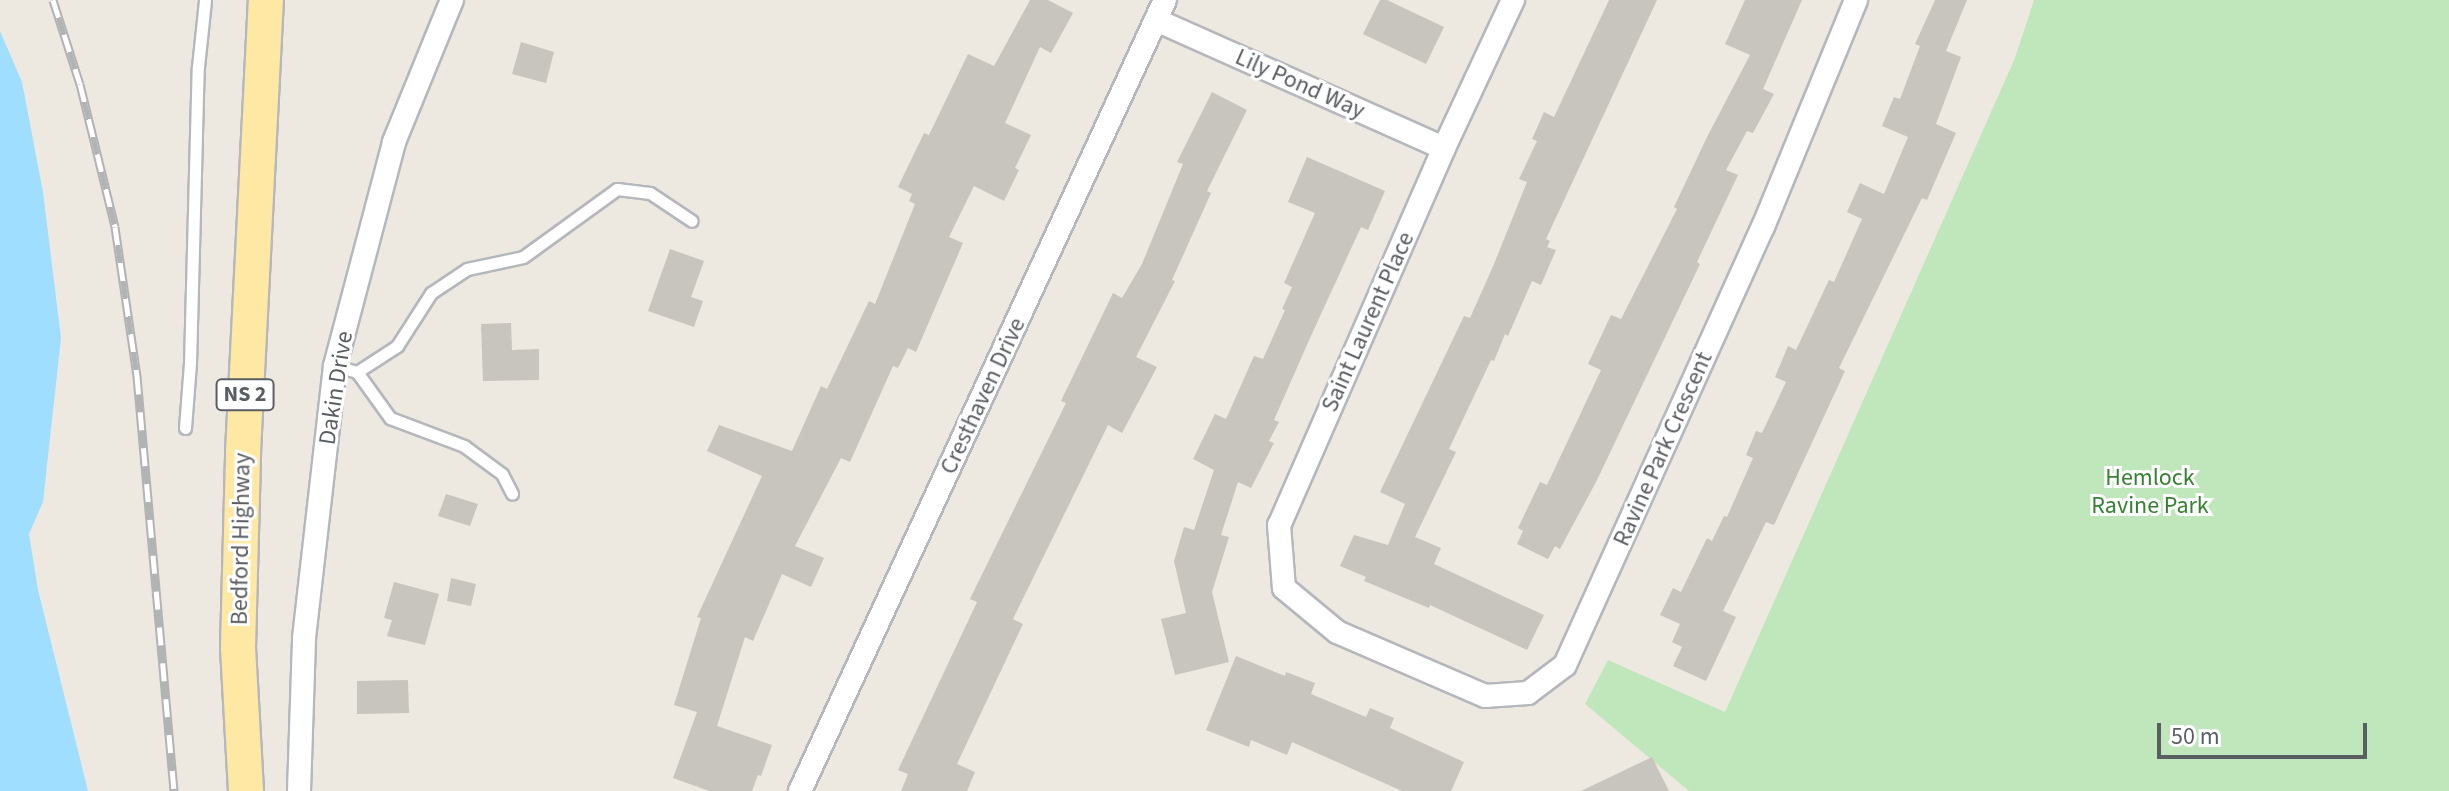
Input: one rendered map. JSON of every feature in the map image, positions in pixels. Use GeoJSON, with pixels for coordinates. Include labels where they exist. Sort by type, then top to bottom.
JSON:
{"type":"FeatureCollection","features":[{"type":"Feature","properties":{"kind":"main road","name":"Bedford Highway"},"geometry":{"type":"LineString","coordinates":[[246,791],[238,648],[240,543],[266,0]]}},
{"type":"Feature","properties":{"kind":"street","name":"Dakin Drive"},"geometry":{"type":"LineString","coordinates":[[299,791],[304,638],[335,366],[394,142],[452,0]]}},
{"type":"Feature","properties":{"kind":"street","name":"Saint Laurent Place"},"geometry":{"type":"LineString","coordinates":[[1337,632],[1284,588],[1279,525],[1444,148],[1513,0]]}},
{"type":"Feature","properties":{"kind":"street","name":"Ravine Park Crescent"},"geometry":{"type":"LineString","coordinates":[[1337,632],[1485,696],[1528,693],[1565,665],[1763,227],[1856,0]]}},
{"type":"Feature","properties":{"kind":"street","name":"Lily Pond Way"},"geometry":{"type":"LineString","coordinates":[[1160,10],[1444,148]]}},
{"type":"Feature","properties":{"kind":"street","name":"Cresthaven Drive"},"geometry":{"type":"LineString","coordinates":[[800,791],[1160,10]]}},
{"type":"Feature","properties":{"kind":"lane"},"geometry":{"type":"LineString","coordinates":[[185,428],[190,363],[198,67],[205,0]]}},
{"type":"Feature","properties":{"kind":"lane"},"geometry":{"type":"LineString","coordinates":[[357,372],[397,346],[431,293],[467,269],[523,257],[617,189],[650,193],[692,221]]}},
{"type":"Feature","properties":{"kind":"lane"},"geometry":{"type":"LineString","coordinates":[[335,366],[357,372],[390,418],[464,446],[502,474],[512,494]]}},
{"type":"Feature","properties":{"kind":"green space","name":"Hemlock Ravine Park"},"geometry":{"type":"Polygon","coordinates":[[[2034,0],[2449,0],[2449,791],[1689,791],[1585,704],[1608,660],[1725,712],[2015,58],[2034,0]]]}},
{"type":"Feature","properties":{"kind":"water"},"geometry":{"type":"Polygon","coordinates":[[[0,31],[22,82],[43,192],[61,338],[43,502],[29,534],[38,590],[88,791],[0,791],[0,31]]]}},
{"type":"Feature","properties":{"kind":"building"},"geometry":{"type":"Polygon","coordinates":[[[1030,0],[1048,0],[1073,13],[1051,53],[1040,47],[1005,123],[1031,135],[1015,168],[1019,170],[1004,201],[974,186],[949,237],[963,243],[916,352],[908,348],[898,368],[893,366],[850,462],[841,458],[795,546],[824,558],[811,587],[782,574],[753,641],[745,637],[717,726],[772,745],[761,776],[758,775],[752,791],[709,791],[673,778],[697,712],[674,705],[701,618],[697,617],[762,476],[707,451],[719,425],[792,451],[821,386],[827,389],[869,301],[875,304],[915,204],[909,201],[912,194],[898,187],[924,133],[929,135],[968,54],[994,66],[1030,0]]]}},
{"type":"Feature","properties":{"kind":"building"},"geometry":{"type":"Polygon","coordinates":[[[1380,0],[1387,0],[1444,27],[1426,64],[1363,34],[1380,0]]]}},
{"type":"Feature","properties":{"kind":"building"},"geometry":{"type":"Polygon","coordinates":[[[1609,0],[1657,0],[1546,239],[1550,241],[1547,247],[1556,250],[1541,285],[1532,281],[1508,336],[1505,334],[1494,361],[1491,360],[1449,449],[1456,452],[1415,537],[1441,548],[1434,564],[1544,615],[1527,650],[1430,605],[1429,608],[1364,581],[1366,577],[1340,566],[1354,535],[1388,545],[1405,504],[1380,492],[1464,316],[1470,318],[1494,264],[1527,182],[1519,179],[1537,141],[1532,139],[1544,112],[1554,117],[1609,0]]]}},
{"type":"Feature","properties":{"kind":"building"},"geometry":{"type":"Polygon","coordinates":[[[1745,0],[1802,0],[1763,89],[1774,94],[1753,133],[1747,131],[1726,170],[1738,175],[1697,262],[1700,264],[1597,480],[1560,549],[1555,546],[1548,559],[1517,544],[1523,531],[1518,528],[1540,482],[1547,485],[1601,370],[1588,364],[1611,315],[1621,319],[1677,209],[1674,207],[1707,137],[1750,55],[1725,44],[1745,0]]]}},
{"type":"Feature","properties":{"kind":"building"},"geometry":{"type":"Polygon","coordinates":[[[1935,0],[1967,0],[1946,51],[1961,57],[1936,124],[1956,133],[1927,200],[1922,198],[1839,368],[1845,371],[1774,525],[1766,522],[1723,611],[1736,617],[1706,681],[1673,666],[1682,647],[1672,642],[1680,624],[1660,615],[1673,588],[1681,592],[1707,538],[1712,541],[1724,516],[1727,517],[1753,458],[1746,455],[1756,431],[1762,433],[1786,382],[1775,377],[1788,346],[1796,350],[1829,280],[1834,282],[1862,219],[1847,212],[1860,183],[1884,194],[1908,137],[1882,126],[1894,97],[1900,99],[1920,46],[1915,44],[1935,0]]]}},
{"type":"Feature","properties":{"kind":"building"},"geometry":{"type":"Polygon","coordinates":[[[521,42],[554,52],[546,83],[512,74],[521,42]]]}},
{"type":"Feature","properties":{"kind":"building"},"geometry":{"type":"Polygon","coordinates":[[[1212,92],[1247,110],[1207,191],[1211,193],[1172,280],[1175,281],[1136,357],[1157,367],[1122,433],[1108,425],[1013,619],[1023,624],[957,764],[975,772],[967,791],[901,791],[908,774],[898,770],[977,602],[970,599],[1066,403],[1061,401],[1113,293],[1122,298],[1142,264],[1183,164],[1177,162],[1212,92]]]}},
{"type":"Feature","properties":{"kind":"building"},"geometry":{"type":"Polygon","coordinates":[[[1307,157],[1385,191],[1368,230],[1361,227],[1310,338],[1274,420],[1279,422],[1269,441],[1274,443],[1251,488],[1238,482],[1221,535],[1229,537],[1212,592],[1229,662],[1175,675],[1161,619],[1186,613],[1174,561],[1184,527],[1194,530],[1214,470],[1193,459],[1215,414],[1226,419],[1254,356],[1263,359],[1285,310],[1282,309],[1292,287],[1284,283],[1315,213],[1288,202],[1307,157]]]}},
{"type":"Feature","properties":{"kind":"building"},"geometry":{"type":"Polygon","coordinates":[[[670,249],[704,261],[691,297],[703,301],[694,327],[648,311],[670,249]]]}},
{"type":"Feature","properties":{"kind":"building"},"geometry":{"type":"Polygon","coordinates":[[[511,323],[512,350],[539,349],[539,380],[483,381],[481,324],[511,323]]]}},
{"type":"Feature","properties":{"kind":"building"},"geometry":{"type":"Polygon","coordinates":[[[446,494],[478,504],[470,526],[438,516],[446,494]]]}},
{"type":"Feature","properties":{"kind":"building"},"geometry":{"type":"Polygon","coordinates":[[[451,578],[476,584],[471,606],[447,601],[451,578]]]}},
{"type":"Feature","properties":{"kind":"building"},"geometry":{"type":"Polygon","coordinates":[[[394,582],[439,594],[425,645],[387,636],[392,620],[384,618],[394,582]]]}},
{"type":"Feature","properties":{"kind":"building"},"geometry":{"type":"Polygon","coordinates":[[[1236,656],[1285,676],[1286,672],[1315,683],[1311,694],[1366,717],[1370,708],[1394,718],[1390,728],[1464,762],[1451,791],[1402,791],[1292,742],[1287,755],[1251,740],[1249,747],[1206,730],[1236,656]]]}},
{"type":"Feature","properties":{"kind":"building"},"geometry":{"type":"Polygon","coordinates":[[[408,680],[409,713],[357,714],[357,681],[408,680]]]}},
{"type":"Feature","properties":{"kind":"building"},"geometry":{"type":"Polygon","coordinates":[[[1652,757],[1669,791],[1581,791],[1652,757]]]}},
{"type":"Feature","properties":{"kind":"railway"},"geometry":{"type":"LineString","coordinates":[[53,0],[80,84],[115,227],[137,376],[174,791]]}}]}
